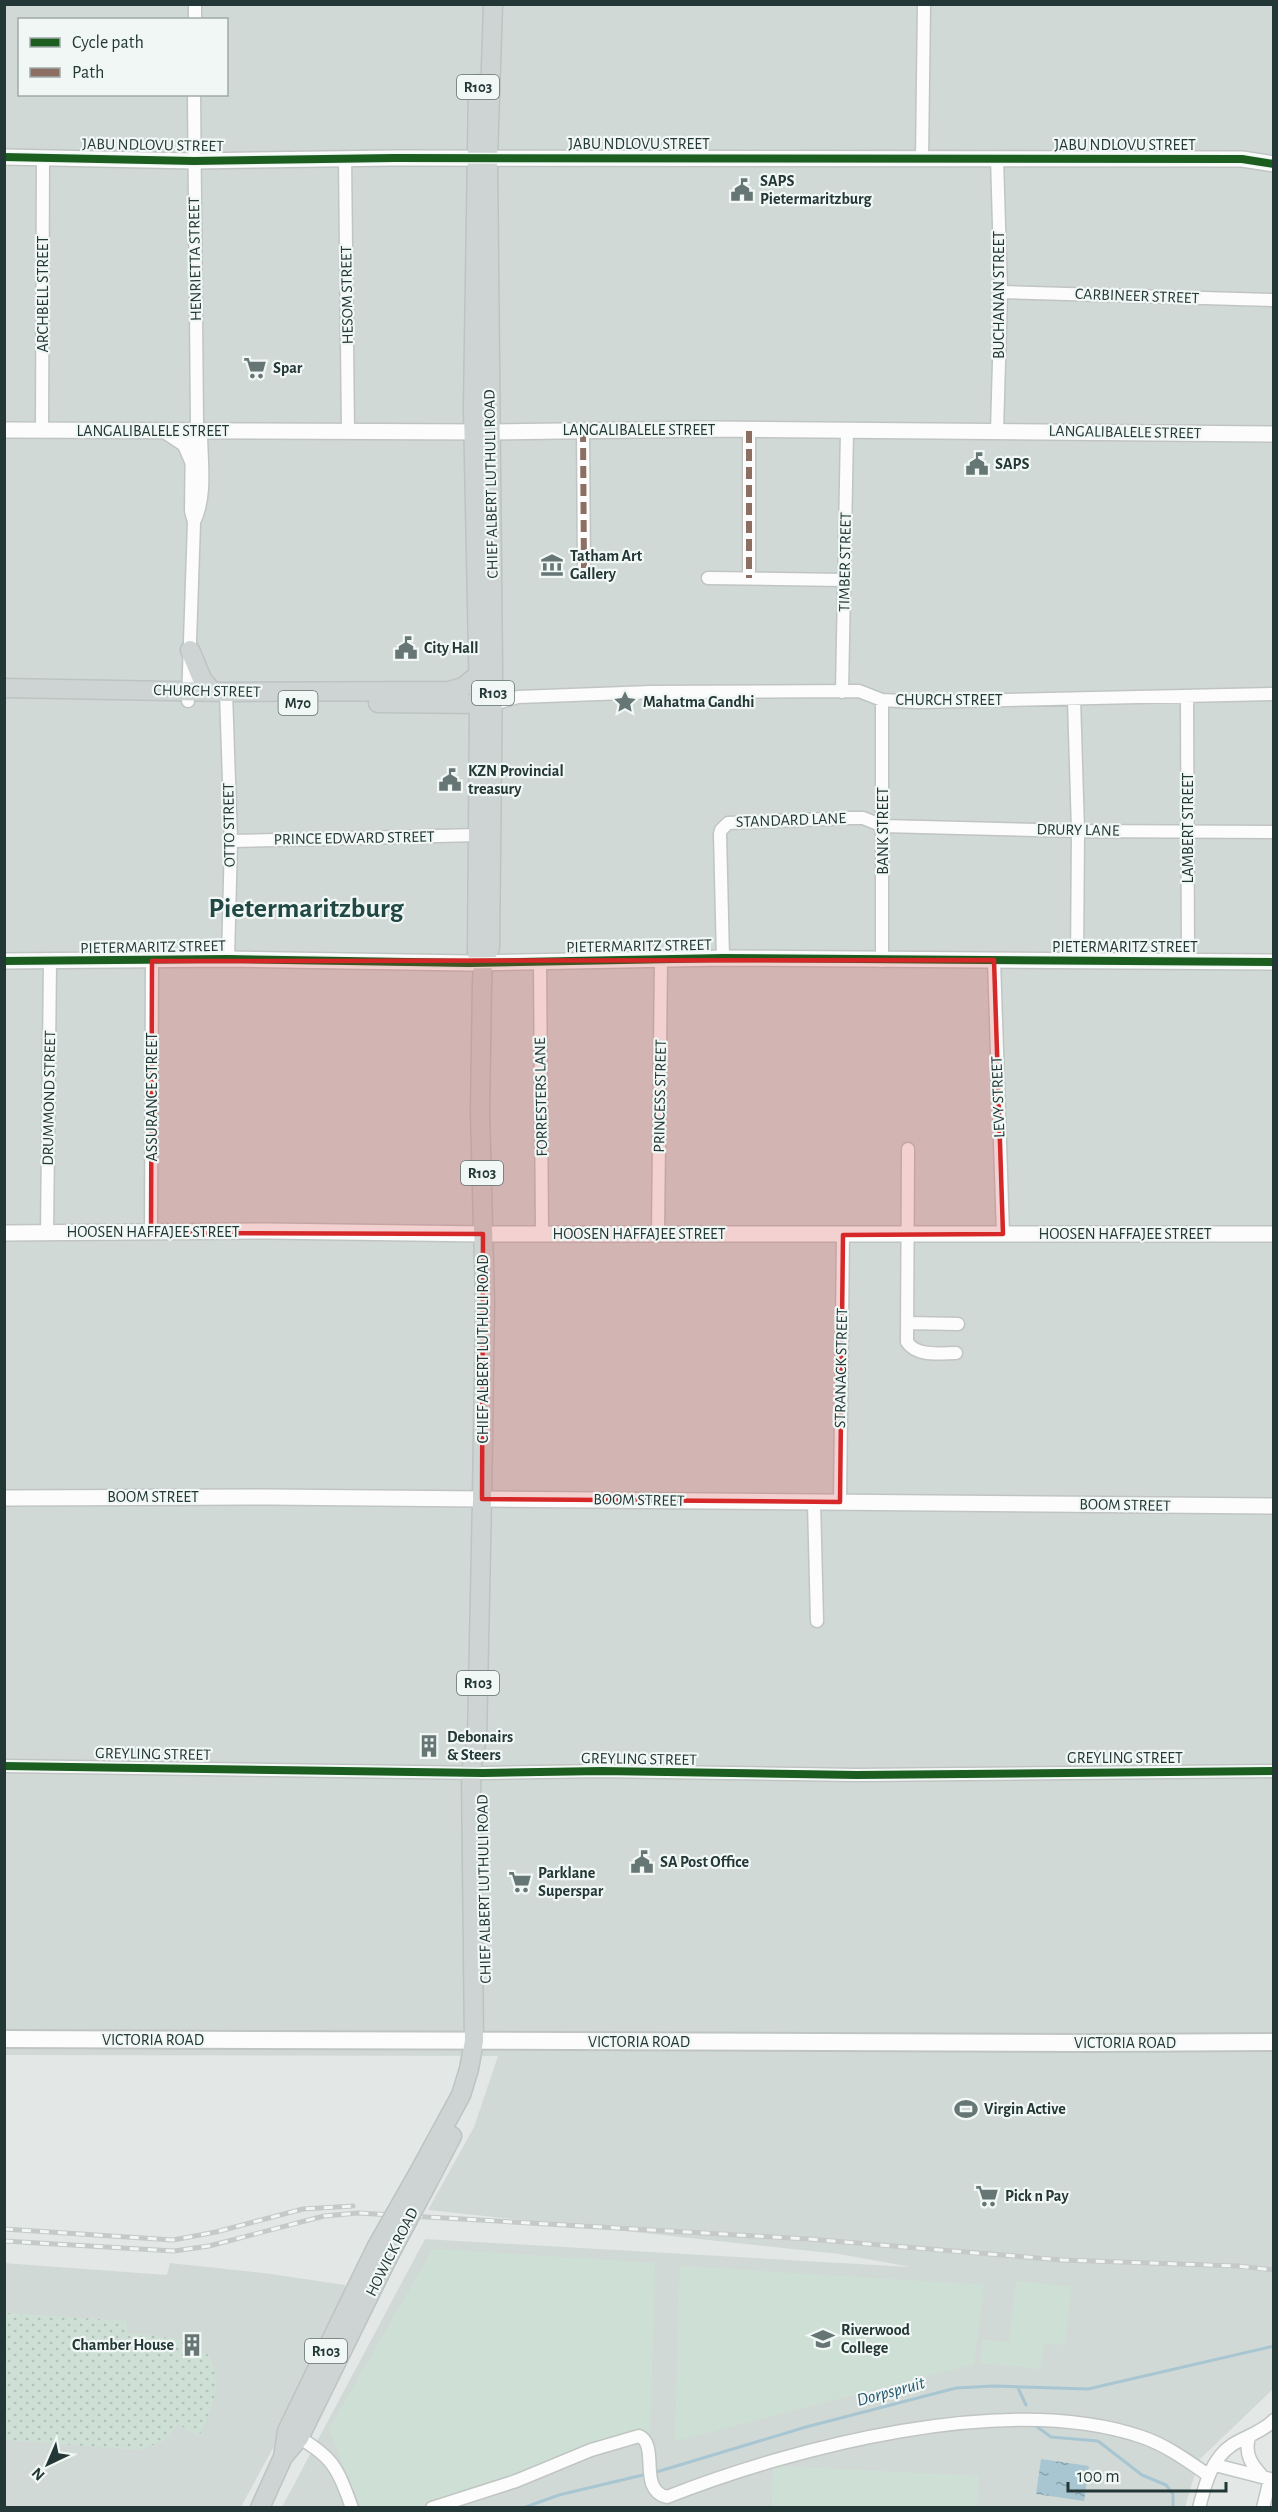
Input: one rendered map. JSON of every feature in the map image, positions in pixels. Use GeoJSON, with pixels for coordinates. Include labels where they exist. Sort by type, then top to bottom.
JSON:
{"type":"FeatureCollection","features":[{"type":"Feature","properties":{"kind":"main road","name":"CHIEF ALBERT LUTHULI ROAD"},"geometry":{"type":"LineString","coordinates":[[481,4],[482,432],[478,675],[488,699],[478,835],[477,954],[483,962]]}},
{"type":"Feature","properties":{"kind":"main road","name":"CHIEF ALBERT LUTHULI ROAD"},"geometry":{"type":"LineString","coordinates":[[482,158],[493,4]]}},
{"type":"Feature","properties":{"kind":"main road","name":"CHIEF ALBERT LUTHULI ROAD"},"geometry":{"type":"LineString","coordinates":[[480,2041],[477,1737],[482,1498],[483,1234],[480,1112],[483,962],[490,948],[488,699],[482,432]]}},
{"type":"Feature","properties":{"kind":"main road"},"geometry":{"type":"LineString","coordinates":[[190,650],[202,679],[221,695]]}},
{"type":"Feature","properties":{"kind":"main road","name":"CHURCH STREET"},"geometry":{"type":"LineString","coordinates":[[4,699],[449,691],[463,687],[478,675]]}},
{"type":"Feature","properties":{"kind":"main road","name":"CHURCH STREET"},"geometry":{"type":"LineString","coordinates":[[4,688],[188,696]]}},
{"type":"Feature","properties":{"kind":"main road","name":"CHURCH STREET"},"geometry":{"type":"LineString","coordinates":[[221,695],[488,699]]}},
{"type":"Feature","properties":{"kind":"main road","name":"VICTORIA ROAD"},"geometry":{"type":"LineString","coordinates":[[4,2039],[1274,2042]]}},
{"type":"Feature","properties":{"kind":"main road","name":"HOWICK ROAD"},"geometry":{"type":"LineString","coordinates":[[260,2508],[293,2434],[382,2254],[424,2177],[471,2100],[481,2072],[480,2041]]}},
{"type":"Feature","properties":{"kind":"street"},"geometry":{"type":"LineString","coordinates":[[922,158],[924,4]]}},
{"type":"Feature","properties":{"kind":"street","name":"HENRIETTA STREET"},"geometry":{"type":"LineString","coordinates":[[194,96],[197,429],[201,508],[194,522]]}},
{"type":"Feature","properties":{"kind":"street","name":"JABU NDLOVU STREET"},"geometry":{"type":"LineString","coordinates":[[1242,159],[1274,152]]}},
{"type":"Feature","properties":{"kind":"street","name":"JABU NDLOVU STREET"},"geometry":{"type":"LineString","coordinates":[[4,158],[194,161],[482,158],[1242,159],[1274,164]]}},
{"type":"Feature","properties":{"kind":"street","name":"ARCHBELL STREET"},"geometry":{"type":"LineString","coordinates":[[42,431],[43,158]]}},
{"type":"Feature","properties":{"kind":"street","name":"BUCHANAN STREET"},"geometry":{"type":"LineString","coordinates":[[997,158],[1000,292],[997,431]]}},
{"type":"Feature","properties":{"kind":"street","name":"HESOM STREET"},"geometry":{"type":"LineString","coordinates":[[345,159],[348,431]]}},
{"type":"Feature","properties":{"kind":"street","name":"CARBINEER STREET"},"geometry":{"type":"LineString","coordinates":[[1000,292],[1274,300]]}},
{"type":"Feature","properties":{"kind":"street","name":"HENRIETTA STREET"},"geometry":{"type":"LineString","coordinates":[[188,696],[194,522],[191,511],[192,460],[197,429]]}},
{"type":"Feature","properties":{"kind":"street","name":"LANGALIBALELE STREET"},"geometry":{"type":"LineString","coordinates":[[4,430],[167,432],[197,429],[482,432],[583,430],[997,431],[1274,434]]}},
{"type":"Feature","properties":{"kind":"street"},"geometry":{"type":"LineString","coordinates":[[583,430],[584,572]]}},
{"type":"Feature","properties":{"kind":"street"},"geometry":{"type":"LineString","coordinates":[[749,431],[749,578]]}},
{"type":"Feature","properties":{"kind":"street","name":"TIMBER STREET"},"geometry":{"type":"LineString","coordinates":[[842,692],[847,431]]}},
{"type":"Feature","properties":{"kind":"street"},"geometry":{"type":"LineString","coordinates":[[167,432],[185,444],[192,460]]}},
{"type":"Feature","properties":{"kind":"street"},"geometry":{"type":"LineString","coordinates":[[708,579],[844,580]]}},
{"type":"Feature","properties":{"kind":"street","name":"CHURCH STREET"},"geometry":{"type":"LineString","coordinates":[[488,699],[651,693],[842,692],[865,693],[882,700],[1074,699],[1274,694]]}},
{"type":"Feature","properties":{"kind":"street","name":"OTTO STREET"},"geometry":{"type":"LineString","coordinates":[[221,695],[231,841],[228,959]]}},
{"type":"Feature","properties":{"kind":"street","name":"LAMBERT STREET"},"geometry":{"type":"LineString","coordinates":[[1187,696],[1188,960]]}},
{"type":"Feature","properties":{"kind":"street"},"geometry":{"type":"LineString","coordinates":[[1074,699],[1078,831],[1077,960]]}},
{"type":"Feature","properties":{"kind":"street","name":"BANK STREET"},"geometry":{"type":"LineString","coordinates":[[882,700],[882,961]]}},
{"type":"Feature","properties":{"kind":"street","name":"STANDARD LANE"},"geometry":{"type":"LineString","coordinates":[[723,958],[720,834],[724,825],[733,822],[863,818],[883,826]]}},
{"type":"Feature","properties":{"kind":"street","name":"DRURY LANE"},"geometry":{"type":"LineString","coordinates":[[883,826],[1078,831],[1274,832]]}},
{"type":"Feature","properties":{"kind":"street","name":"PRINCE EDWARD STREET"},"geometry":{"type":"LineString","coordinates":[[231,841],[478,835]]}},
{"type":"Feature","properties":{"kind":"street","name":"PIETERMARITZ STREET"},"geometry":{"type":"LineString","coordinates":[[4,962],[228,959],[483,962],[723,958],[882,961],[1274,962]]}},
{"type":"Feature","properties":{"kind":"street","name":"PRINCESS STREET"},"geometry":{"type":"LineString","coordinates":[[658,1233],[661,959]]}},
{"type":"Feature","properties":{"kind":"street","name":"LEVY STREET"},"geometry":{"type":"LineString","coordinates":[[994,960],[1003,1234]]}},
{"type":"Feature","properties":{"kind":"street","name":"ASSURANCE STREET"},"geometry":{"type":"LineString","coordinates":[[151,1233],[152,961]]}},
{"type":"Feature","properties":{"kind":"street","name":"FORRESTERS LANE"},"geometry":{"type":"LineString","coordinates":[[540,961],[542,1233]]}},
{"type":"Feature","properties":{"kind":"street","name":"DRUMMOND STREET"},"geometry":{"type":"LineString","coordinates":[[47,1233],[50,962]]}},
{"type":"Feature","properties":{"kind":"street"},"geometry":{"type":"LineString","coordinates":[[908,1149],[907,1342],[918,1352],[956,1353]]}},
{"type":"Feature","properties":{"kind":"street","name":"HOOSEN HAFFAJEE STREET"},"geometry":{"type":"LineString","coordinates":[[4,1233],[268,1231],[483,1234],[1274,1234]]}},
{"type":"Feature","properties":{"kind":"street","name":"STRANACK STREET"},"geometry":{"type":"LineString","coordinates":[[840,1502],[843,1235]]}},
{"type":"Feature","properties":{"kind":"street"},"geometry":{"type":"LineString","coordinates":[[908,1323],[958,1324]]}},
{"type":"Feature","properties":{"kind":"street","name":"BOOM STREET"},"geometry":{"type":"LineString","coordinates":[[4,1498],[482,1498],[1274,1506]]}},
{"type":"Feature","properties":{"kind":"street"},"geometry":{"type":"LineString","coordinates":[[814,1502],[817,1622]]}},
{"type":"Feature","properties":{"kind":"street","name":"GREYLING STREET"},"geometry":{"type":"LineString","coordinates":[[4,1766],[477,1773],[602,1771],[856,1775],[1274,1771]]}},
{"type":"Feature","properties":{"kind":"street"},"geometry":{"type":"LineString","coordinates":[[432,2508],[516,2481],[591,2450],[639,2436],[645,2438],[648,2445],[652,2485],[660,2495],[666,2497],[730,2473],[871,2438],[1002,2419],[1079,2423],[1123,2431],[1164,2447],[1212,2470],[1269,2479]]}},
{"type":"Feature","properties":{"kind":"street"},"geometry":{"type":"LineString","coordinates":[[1199,2508],[1212,2470],[1232,2445],[1249,2438],[1274,2420]]}},
{"type":"Feature","properties":{"kind":"street"},"geometry":{"type":"LineString","coordinates":[[293,2434],[318,2449],[336,2467],[352,2508]]}},
{"type":"Feature","properties":{"kind":"street"},"geometry":{"type":"LineString","coordinates":[[1249,2438],[1246,2446],[1249,2458],[1269,2479]]}},
{"type":"Feature","properties":{"kind":"street"},"geometry":{"type":"LineString","coordinates":[[1263,2508],[1269,2479]]}},
{"type":"Feature","properties":{"kind":"highlighted area"},"geometry":{"type":"Polygon","coordinates":[[[994,960],[1003,1234],[843,1235],[840,1502],[482,1499],[483,1234],[151,1233],[152,961],[994,960]]]}},
{"type":"Feature","properties":{"kind":"shaded area"},"geometry":{"type":"Polygon","coordinates":[[[5,5],[1273,5],[1273,2389],[1199,2460],[1185,2507],[282,2507],[425,2239],[911,2267],[839,2254],[428,2210],[474,2127],[498,2056],[5,2055],[5,5]]]}},
{"type":"Feature","properties":{"kind":"shaded area"},"geometry":{"type":"Polygon","coordinates":[[[4,2263],[167,2275],[170,2263],[264,2273],[345,2285],[348,2310],[241,2507],[5,2507],[4,2263]]]}},
{"type":"Feature","properties":{"kind":"green space"},"geometry":{"type":"Polygon","coordinates":[[[433,2249],[655,2263],[650,2433],[421,2507],[361,2508],[329,2429],[433,2249]]]}},
{"type":"Feature","properties":{"kind":"green space"},"geometry":{"type":"Polygon","coordinates":[[[680,2266],[984,2285],[974,2364],[675,2441],[680,2266]]]}},
{"type":"Feature","properties":{"kind":"green space"},"geometry":{"type":"Polygon","coordinates":[[[1016,2281],[1071,2287],[1065,2345],[1044,2343],[1041,2369],[980,2363],[983,2340],[1009,2342],[1016,2281]]]}},
{"type":"Feature","properties":{"kind":"green space"},"geometry":{"type":"Polygon","coordinates":[[[5,2313],[127,2321],[127,2333],[180,2339],[184,2343],[179,2347],[187,2358],[192,2354],[196,2359],[206,2352],[212,2364],[216,2385],[212,2405],[199,2437],[178,2424],[163,2441],[140,2450],[5,2440],[5,2313]]]}},
{"type":"Feature","properties":{"kind":"green space"},"geometry":{"type":"Polygon","coordinates":[[[773,2466],[979,2476],[977,2507],[772,2508],[773,2466]]]}},
{"type":"Feature","properties":{"kind":"water"},"geometry":{"type":"Polygon","coordinates":[[[1041,2459],[1089,2466],[1084,2501],[1036,2494],[1041,2459]]]}},
{"type":"Feature","properties":{"kind":"waterway","name":"Dorpspruit"},"geometry":{"type":"LineString","coordinates":[[653,2473],[806,2427],[956,2388],[994,2386],[1088,2389],[1274,2346]]}},
{"type":"Feature","properties":{"kind":"waterway"},"geometry":{"type":"LineString","coordinates":[[1018,2388],[1026,2405]]}},
{"type":"Feature","properties":{"kind":"waterway"},"geometry":{"type":"LineString","coordinates":[[1036,2426],[1051,2437],[1098,2441],[1142,2475],[1166,2485],[1173,2494],[1173,2508]]}},
{"type":"Feature","properties":{"kind":"waterway","name":"Dorpspruit"},"geometry":{"type":"LineString","coordinates":[[523,2508],[559,2495],[647,2474]]}},
{"type":"Feature","properties":{"kind":"railway"},"geometry":{"type":"LineString","coordinates":[[4,2229],[173,2240],[216,2232],[303,2209],[353,2206]]}},
{"type":"Feature","properties":{"kind":"railway"},"geometry":{"type":"LineString","coordinates":[[4,2241],[174,2251],[209,2246],[324,2216],[358,2213],[808,2239],[1062,2260],[1238,2266],[1274,2270]]}},
{"type":"Feature","properties":{"kind":"marked path"},"geometry":{"type":"LineString","coordinates":[[583,430],[584,572]]}},
{"type":"Feature","properties":{"kind":"marked path"},"geometry":{"type":"LineString","coordinates":[[749,431],[749,578]]}},
{"type":"Feature","properties":{"kind":"cycle path"},"geometry":{"type":"LineString","coordinates":[[4,157],[194,161],[394,158],[1242,159],[1274,164]]}},
{"type":"Feature","properties":{"kind":"cycle path"},"geometry":{"type":"LineString","coordinates":[[4,961],[228,959],[469,963],[723,958],[1274,962]]}},
{"type":"Feature","properties":{"kind":"cycle path"},"geometry":{"type":"LineString","coordinates":[[4,1766],[483,1773],[602,1771],[857,1775],[1274,1771]]}},
{"type":"Feature","properties":{"kind":"place","name":"SAPS Pietermaritzburg"},"geometry":{"type":"Point","coordinates":[742,190]}},
{"type":"Feature","properties":{"kind":"place","name":"Spar"},"geometry":{"type":"Point","coordinates":[255,368]}},
{"type":"Feature","properties":{"kind":"place","name":"SAPS"},"geometry":{"type":"Point","coordinates":[977,464]}},
{"type":"Feature","properties":{"kind":"place","name":"Tatham Art Gallery"},"geometry":{"type":"Point","coordinates":[552,565]}},
{"type":"Feature","properties":{"kind":"place","name":"City Hall"},"geometry":{"type":"Point","coordinates":[406,648]}},
{"type":"Feature","properties":{"kind":"place","name":"Mahatma Gandhi"},"geometry":{"type":"Point","coordinates":[625,702]}},
{"type":"Feature","properties":{"kind":"place","name":"KZN Provincial treasury"},"geometry":{"type":"Point","coordinates":[450,780]}},
{"type":"Feature","properties":{"kind":"place","name":"Debonairs & Steers"},"geometry":{"type":"Point","coordinates":[429,1746]}},
{"type":"Feature","properties":{"kind":"place","name":"SA Post Office"},"geometry":{"type":"Point","coordinates":[642,1862]}},
{"type":"Feature","properties":{"kind":"place","name":"Parklane Superspar"},"geometry":{"type":"Point","coordinates":[520,1882]}},
{"type":"Feature","properties":{"kind":"place","name":"Virgin Active"},"geometry":{"type":"Point","coordinates":[966,2109]}},
{"type":"Feature","properties":{"kind":"place","name":"Pick n Pay"},"geometry":{"type":"Point","coordinates":[987,2196]}},
{"type":"Feature","properties":{"kind":"place","name":"Riverwood College"},"geometry":{"type":"Point","coordinates":[823,2339]}},
{"type":"Feature","properties":{"kind":"place","name":"Chamber House"},"geometry":{"type":"Point","coordinates":[192,2345]}},
{"type":"Feature","properties":{"kind":"district","name":"Pietermaritzburg"},"geometry":{"type":"Point","coordinates":[306,909]}}]}
